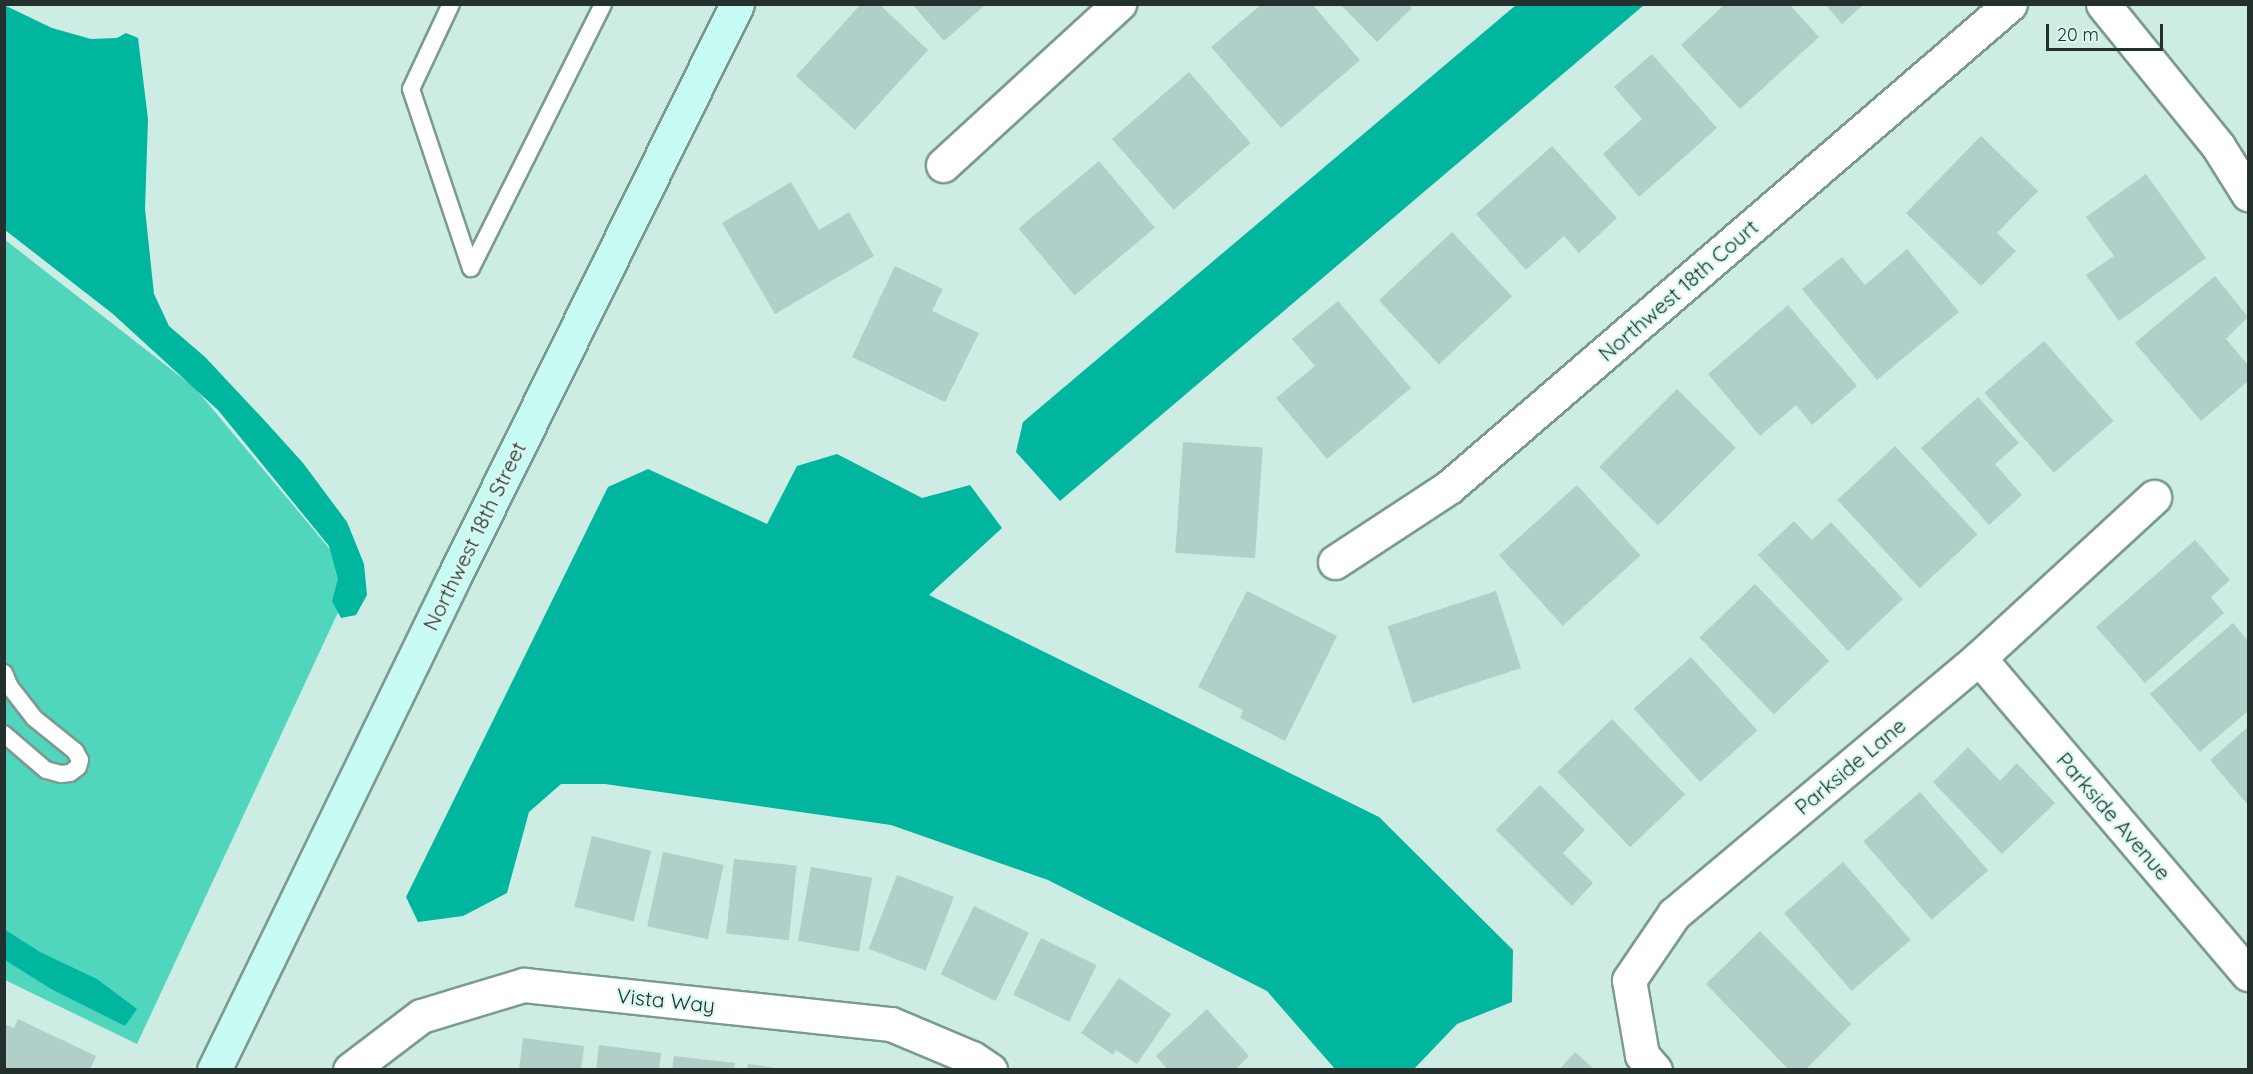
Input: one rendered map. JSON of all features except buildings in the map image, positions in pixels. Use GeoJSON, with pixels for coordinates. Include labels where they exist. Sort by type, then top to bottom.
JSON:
{"type":"FeatureCollection","features":[{"type":"Feature","properties":{"kind":"street","name":"Northwest 18th Street"},"geometry":{"type":"LineString","coordinates":[[214,1070],[447,589],[737,4]]}},
{"type":"Feature","properties":{"kind":"street"},"geometry":{"type":"LineString","coordinates":[[943,165],[1119,4]]}},
{"type":"Feature","properties":{"kind":"street","name":"Northwest 18th Court"},"geometry":{"type":"LineString","coordinates":[[1335,562],[1449,487],[2010,4]]}},
{"type":"Feature","properties":{"kind":"street"},"geometry":{"type":"LineString","coordinates":[[2103,4],[2218,146],[2248,194]]}},
{"type":"Feature","properties":{"kind":"street","name":"Parkside Lane"},"geometry":{"type":"LineString","coordinates":[[1655,1070],[1642,1055],[1629,980],[1674,914],[1979,658],[2154,497]]}},
{"type":"Feature","properties":{"kind":"street","name":"Parkside Avenue"},"geometry":{"type":"LineString","coordinates":[[1979,658],[2248,974]]}},
{"type":"Feature","properties":{"kind":"street","name":"Vista Way"},"geometry":{"type":"LineString","coordinates":[[351,1068],[421,1016],[525,985],[891,1024],[972,1058],[990,1070]]}},
{"type":"Feature","properties":{"kind":"lane"},"geometry":{"type":"LineString","coordinates":[[451,4],[411,89],[471,268],[603,4]]}},
{"type":"Feature","properties":{"kind":"lane"},"geometry":{"type":"LineString","coordinates":[[4,673],[10,687],[34,718],[75,751],[80,760],[78,767],[70,773],[62,774],[46,770],[4,734]]}},
{"type":"Feature","properties":{"kind":"shaded area"},"geometry":{"type":"Polygon","coordinates":[[[4,5],[52,28],[91,39],[117,38],[126,33],[138,38],[148,119],[145,209],[154,294],[169,326],[205,357],[265,421],[303,463],[347,522],[364,564],[367,595],[356,615],[341,618],[332,601],[338,579],[329,546],[218,410],[113,314],[5,230],[4,5]]]}},
{"type":"Feature","properties":{"kind":"shaded area"},"geometry":{"type":"Polygon","coordinates":[[[1516,5],[1644,5],[1060,501],[1016,452],[1023,422],[1516,5]]]}},
{"type":"Feature","properties":{"kind":"shaded area"},"geometry":{"type":"Polygon","coordinates":[[[4,239],[195,388],[354,578],[137,1044],[5,980],[4,239]]]}},
{"type":"Feature","properties":{"kind":"shaded area"},"geometry":{"type":"Polygon","coordinates":[[[837,454],[922,498],[970,485],[1002,528],[929,595],[1379,817],[1513,950],[1512,1002],[1457,1024],[1414,1069],[1335,1069],[1267,991],[1048,880],[891,825],[605,784],[561,784],[529,812],[507,893],[463,916],[418,922],[406,897],[608,487],[648,469],[767,524],[797,466],[837,454]]]}},
{"type":"Feature","properties":{"kind":"shaded area"},"geometry":{"type":"Polygon","coordinates":[[[4,929],[40,952],[97,979],[137,1009],[125,1026],[51,989],[5,960],[4,929]]]}}]}
